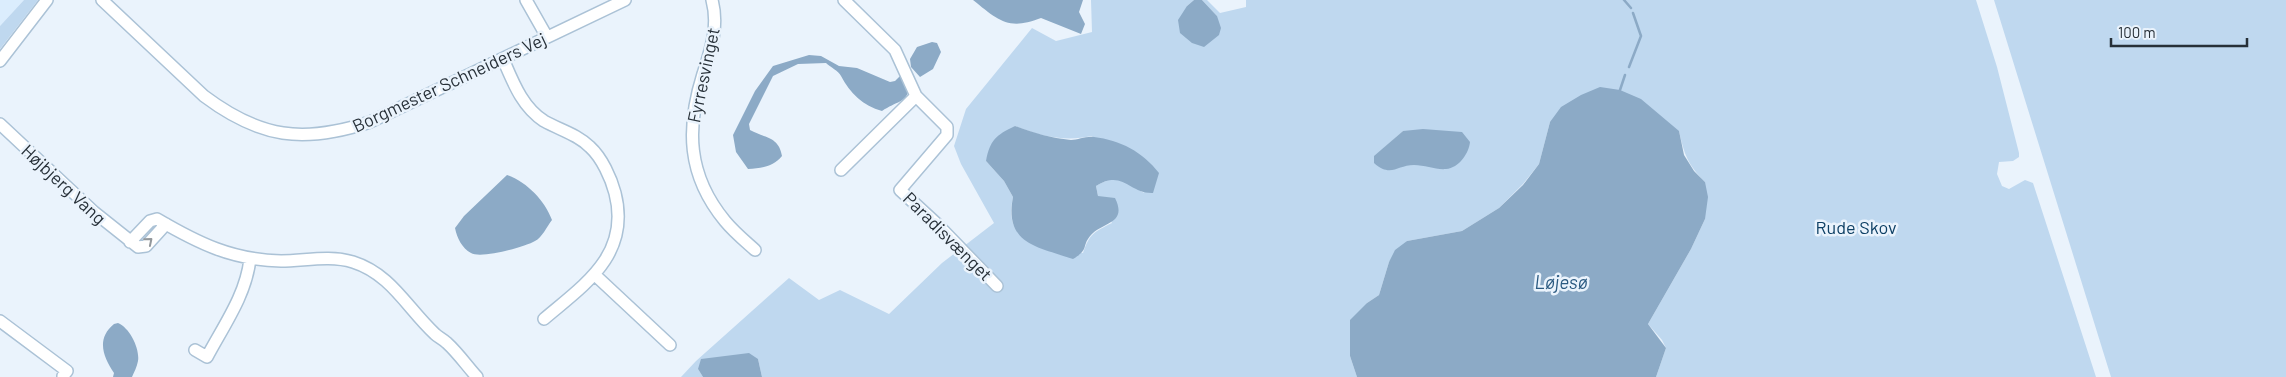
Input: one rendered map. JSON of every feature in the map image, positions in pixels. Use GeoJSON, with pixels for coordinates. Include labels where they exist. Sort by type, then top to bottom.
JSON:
{"type":"FeatureCollection","features":[{"type":"Feature","properties":{"kind":"street"},"geometry":{"type":"LineString","coordinates":[[0,61],[47,0]]}},
{"type":"Feature","properties":{"kind":"street","name":"Borgmester Schneiders Vej"},"geometry":{"type":"LineString","coordinates":[[102,0],[204,96],[222,109],[242,121],[266,130],[291,134],[318,135],[370,122],[625,0]]}},
{"type":"Feature","properties":{"kind":"street"},"geometry":{"type":"LineString","coordinates":[[526,0],[547,37]]}},
{"type":"Feature","properties":{"kind":"street","name":"Fyrresvinget"},"geometry":{"type":"LineString","coordinates":[[712,0],[716,24],[714,40],[696,99],[691,127],[694,155],[701,181],[712,203],[725,222],[755,250]]}},
{"type":"Feature","properties":{"kind":"street","name":"Paradisvænget"},"geometry":{"type":"LineString","coordinates":[[844,0],[896,50],[916,96],[947,127],[946,135],[900,190],[944,231],[997,286]]}},
{"type":"Feature","properties":{"kind":"street"},"geometry":{"type":"LineString","coordinates":[[503,59],[521,97],[530,110],[544,121],[575,136],[591,148],[613,183],[618,205],[618,224],[614,242],[606,260],[595,275],[544,319]]}},
{"type":"Feature","properties":{"kind":"street"},"geometry":{"type":"LineString","coordinates":[[841,170],[916,96]]}},
{"type":"Feature","properties":{"kind":"street","name":"Højbjerg Vang"},"geometry":{"type":"LineString","coordinates":[[0,124],[94,212],[130,242],[150,221],[157,219],[194,241],[228,254],[250,259],[282,261],[328,258],[352,262],[374,271],[392,285],[435,334],[446,341],[477,377]]}},
{"type":"Feature","properties":{"kind":"street"},"geometry":{"type":"LineString","coordinates":[[195,350],[206,357],[244,289],[248,277],[250,259]]}},
{"type":"Feature","properties":{"kind":"street"},"geometry":{"type":"LineString","coordinates":[[595,275],[670,345]]}},
{"type":"Feature","properties":{"kind":"street"},"geometry":{"type":"LineString","coordinates":[[0,321],[67,371],[63,376]]}},
{"type":"Feature","properties":{"kind":"shaded area"},"geometry":{"type":"Polygon","coordinates":[[[0,0],[24,0],[0,26],[0,0]]]}},
{"type":"Feature","properties":{"kind":"green space"},"geometry":{"type":"Polygon","coordinates":[[[24,0],[38,0],[0,49],[0,26],[24,0]]]}},
{"type":"Feature","properties":{"kind":"green space","name":"Rude Skov"},"geometry":{"type":"Polygon","coordinates":[[[1091,0],[1194,0],[1187,6],[1217,16],[1202,0],[1207,0],[1220,13],[1246,7],[1246,0],[1976,0],[1997,67],[2019,153],[2019,157],[2013,161],[1999,162],[1997,174],[2002,186],[2009,189],[2025,180],[2033,183],[2096,377],[1656,377],[1666,348],[1662,340],[1648,324],[1691,249],[1705,219],[1705,182],[1694,170],[1688,159],[1679,131],[1550,122],[1539,164],[1523,184],[1499,208],[1462,231],[1407,241],[1389,262],[1379,295],[1367,303],[1350,356],[1357,377],[762,377],[758,359],[698,369],[703,377],[681,377],[696,361],[789,278],[819,300],[840,290],[889,314],[942,263],[994,223],[961,164],[954,146],[966,109],[1032,28],[1056,41],[1092,32],[1091,0]],[[1015,126],[986,161],[1004,181],[1013,197],[1011,214],[1014,226],[1021,235],[1030,241],[1083,253],[1093,234],[1112,223],[1098,196],[1096,186],[1110,180],[1121,180],[1144,193],[1092,136],[1082,138],[1053,137],[1015,126]],[[1403,131],[1374,157],[1446,169],[1403,131]]]}},
{"type":"Feature","properties":{"kind":"green space"},"geometry":{"type":"Polygon","coordinates":[[[1994,0],[2286,0],[2286,377],[2111,377],[1994,0]]]}},
{"type":"Feature","properties":{"kind":"water"},"geometry":{"type":"Polygon","coordinates":[[[973,0],[1083,0],[1079,12],[1085,24],[1081,34],[1041,18],[1030,22],[1012,23],[997,18],[973,0]]]}},
{"type":"Feature","properties":{"kind":"water"},"geometry":{"type":"Polygon","coordinates":[[[1194,0],[1202,0],[1217,16],[1221,28],[1219,35],[1204,47],[1192,43],[1180,33],[1178,20],[1187,6],[1194,0]]]}},
{"type":"Feature","properties":{"kind":"water"},"geometry":{"type":"Polygon","coordinates":[[[932,42],[937,43],[941,52],[933,69],[920,77],[911,67],[910,59],[917,47],[932,42]]]}},
{"type":"Feature","properties":{"kind":"water"},"geometry":{"type":"Polygon","coordinates":[[[809,55],[821,56],[839,66],[857,68],[890,82],[895,81],[902,74],[906,83],[907,95],[882,111],[869,106],[858,98],[838,72],[826,63],[798,64],[773,76],[749,124],[750,130],[774,141],[778,145],[782,156],[771,165],[748,169],[736,152],[733,135],[755,91],[773,66],[809,55]]]}},
{"type":"Feature","properties":{"kind":"water","name":"Løjesø"},"geometry":{"type":"Polygon","coordinates":[[[1600,87],[1620,90],[1641,99],[1679,131],[1684,155],[1694,171],[1705,182],[1708,197],[1705,219],[1691,249],[1648,324],[1666,348],[1656,377],[1357,377],[1350,356],[1350,320],[1367,303],[1379,295],[1389,262],[1395,250],[1407,241],[1462,231],[1499,208],[1523,185],[1539,164],[1550,122],[1561,107],[1581,95],[1600,87]]]}},
{"type":"Feature","properties":{"kind":"water"},"geometry":{"type":"Polygon","coordinates":[[[1015,126],[1042,135],[1063,139],[1074,140],[1091,137],[1122,144],[1146,159],[1159,173],[1153,193],[1138,190],[1120,181],[1105,181],[1096,186],[1098,196],[1115,198],[1118,213],[1116,218],[1091,235],[1082,253],[1073,259],[1036,247],[1019,234],[1014,225],[1012,213],[1013,197],[1004,181],[986,161],[995,139],[1003,132],[1015,126]]]}},
{"type":"Feature","properties":{"kind":"water"},"geometry":{"type":"Polygon","coordinates":[[[1423,129],[1462,132],[1470,142],[1468,151],[1459,163],[1446,169],[1414,165],[1394,170],[1385,170],[1374,163],[1374,156],[1403,131],[1423,129]]]}},
{"type":"Feature","properties":{"kind":"water"},"geometry":{"type":"Polygon","coordinates":[[[507,175],[528,187],[540,199],[552,220],[540,237],[530,243],[493,253],[471,253],[460,242],[455,228],[464,216],[507,175]]]}},
{"type":"Feature","properties":{"kind":"water"},"geometry":{"type":"Polygon","coordinates":[[[118,323],[130,334],[137,351],[138,361],[132,377],[113,377],[114,373],[104,354],[103,342],[105,336],[114,324],[118,323]]]}},
{"type":"Feature","properties":{"kind":"water"},"geometry":{"type":"Polygon","coordinates":[[[749,353],[758,359],[762,377],[703,377],[698,369],[701,359],[749,353]]]}},
{"type":"Feature","properties":{"kind":"waterway"},"geometry":{"type":"LineString","coordinates":[[1624,0],[1631,8]]}},
{"type":"Feature","properties":{"kind":"waterway"},"geometry":{"type":"LineString","coordinates":[[1629,67],[1641,36],[1633,13]]}},
{"type":"Feature","properties":{"kind":"waterway"},"geometry":{"type":"LineString","coordinates":[[1620,90],[1625,75]]}}]}
